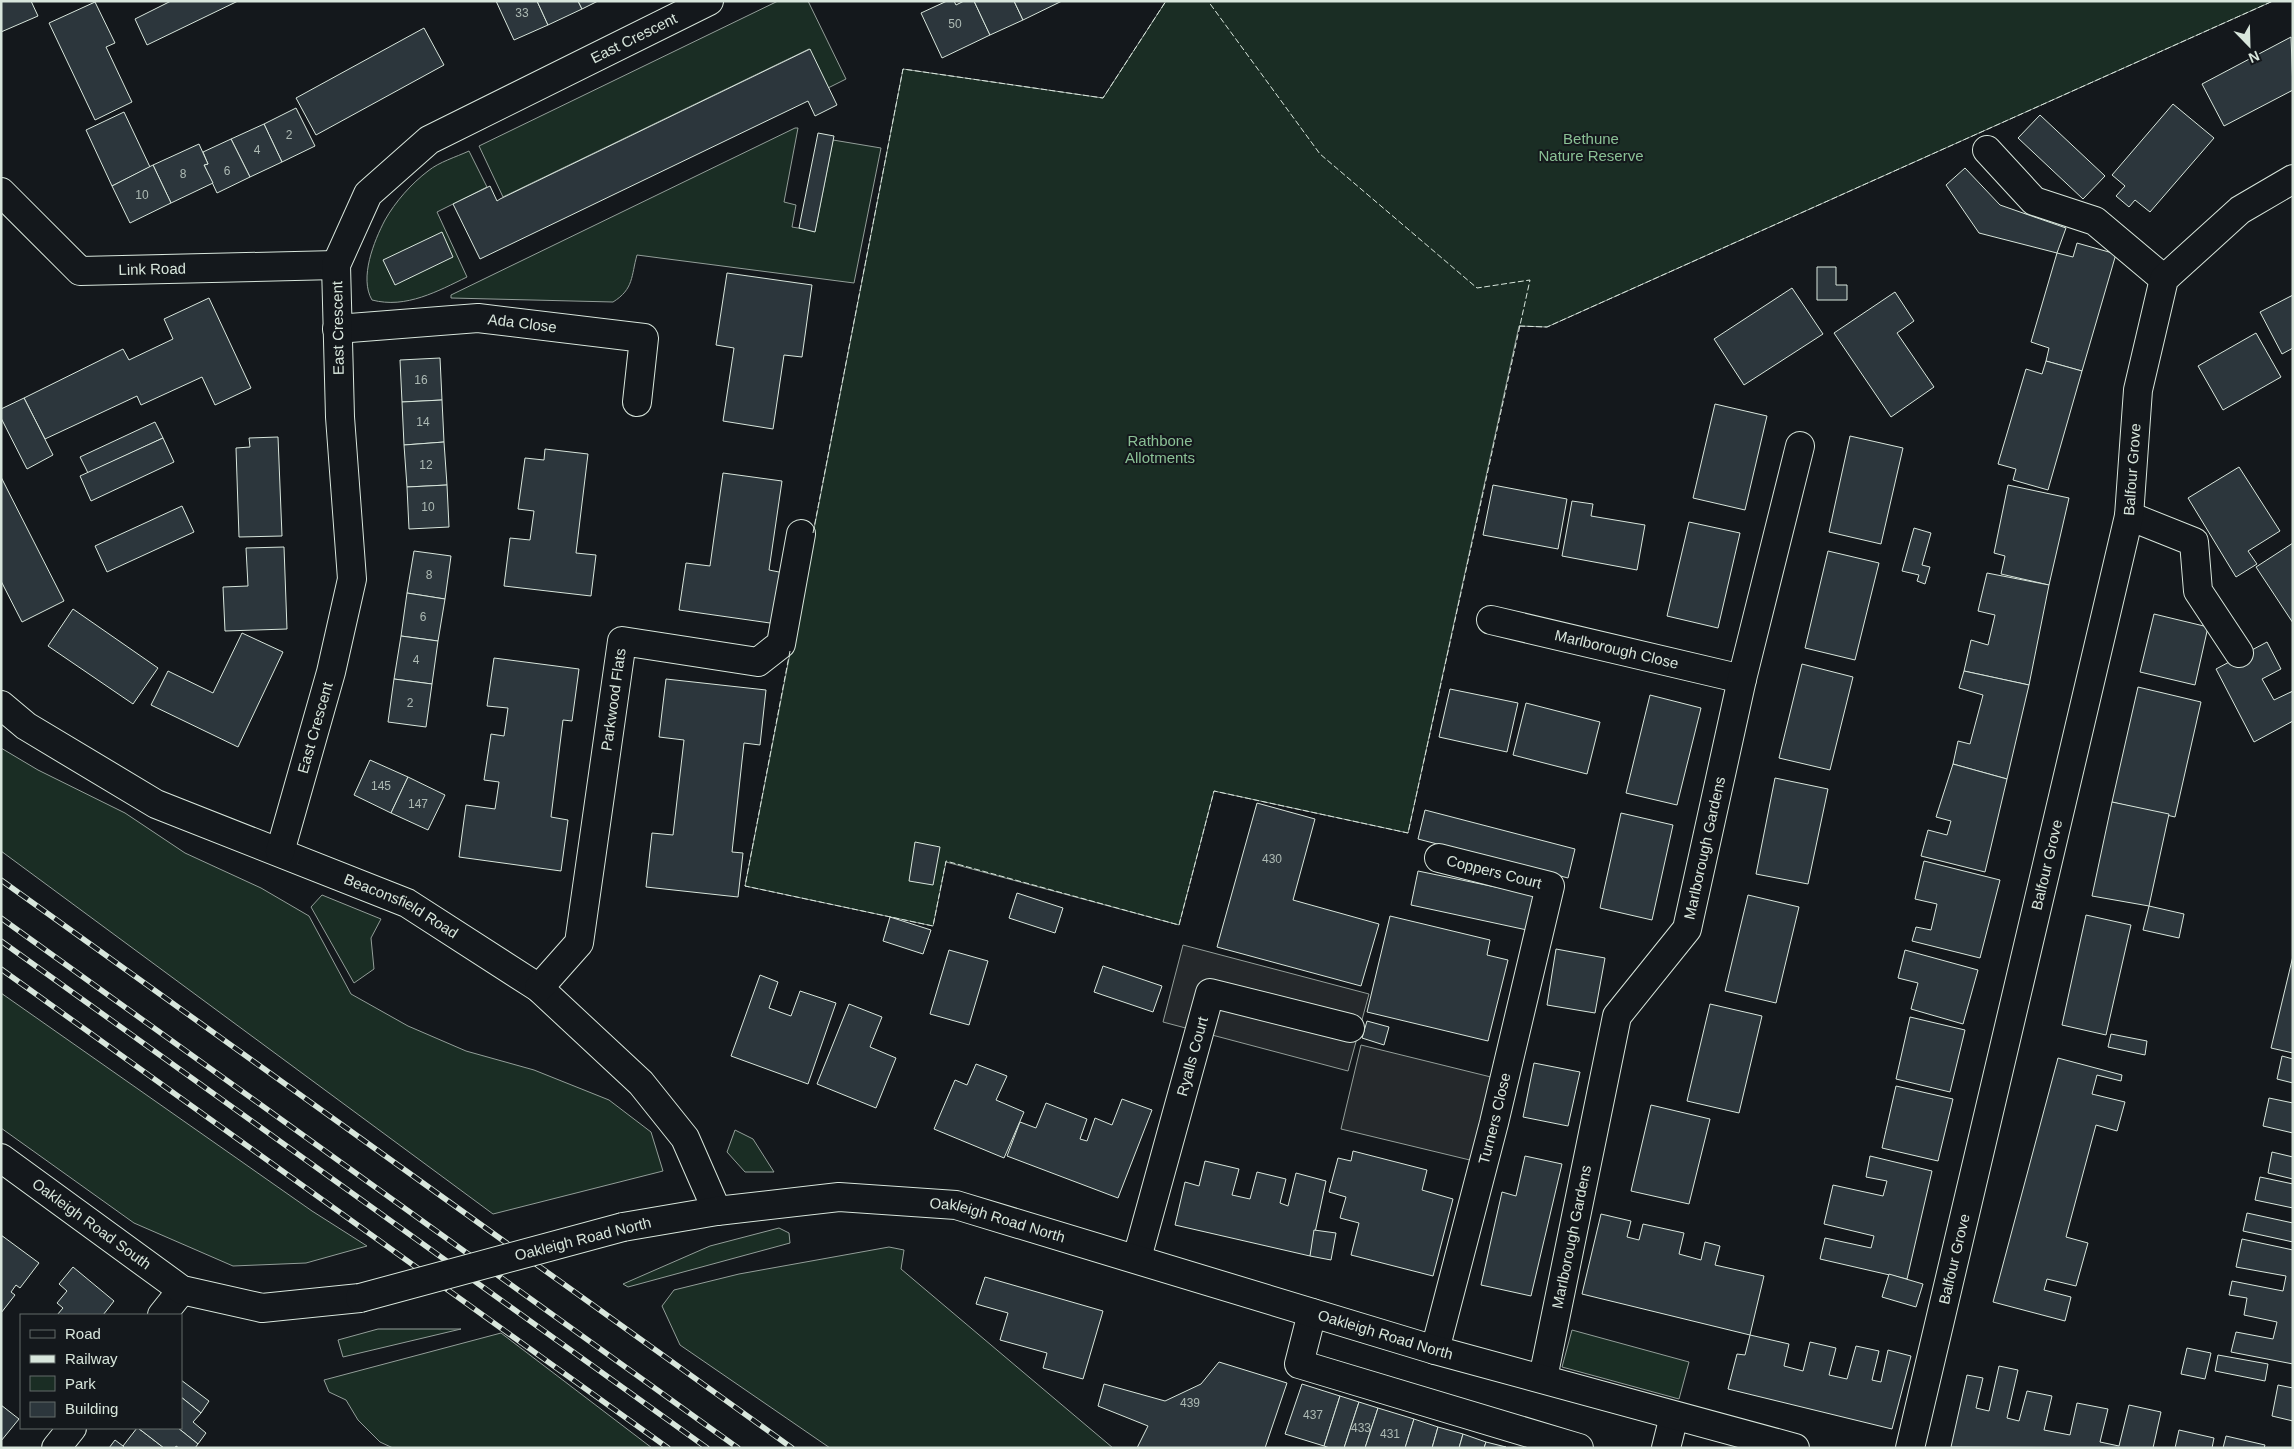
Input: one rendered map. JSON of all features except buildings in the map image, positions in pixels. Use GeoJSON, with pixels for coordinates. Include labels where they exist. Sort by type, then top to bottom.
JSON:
{"type":"FeatureCollection","features":[{"type":"Feature","properties":{"kind":"street","name":"East Crescent"},"geometry":{"type":"LineString","coordinates":[[280,852],[331,672],[352,579],[340,417],[336,266],[368,194],[429,140],[709,1]]}},
{"type":"Feature","properties":{"kind":"street"},"geometry":{"type":"LineString","coordinates":[[1987,150],[2034,201],[2095,221],[2164,279],[2240,210],[2293,179]]}},
{"type":"Feature","properties":{"kind":"street","name":"Link Road"},"geometry":{"type":"LineString","coordinates":[[1,192],[80,271],[336,266]]}},
{"type":"Feature","properties":{"kind":"street","name":"Balfour Grove"},"geometry":{"type":"LineString","coordinates":[[1910,1448],[2129,516],[2138,390],[2164,279]]}},
{"type":"Feature","properties":{"kind":"street","name":"Ada Close"},"geometry":{"type":"LineString","coordinates":[[337,329],[478,318],[644,338],[637,402]]}},
{"type":"Feature","properties":{"kind":"street","name":"Marlborough Gardens"},"geometry":{"type":"LineString","coordinates":[[1543,1378],[1616,1016],[1687,929],[1742,679],[1800,446]]}},
{"type":"Feature","properties":{"kind":"street"},"geometry":{"type":"LineString","coordinates":[[2129,516],[2194,542],[2198,591],[2239,653]]}},
{"type":"Feature","properties":{"kind":"street","name":"Parkwood Flats"},"geometry":{"type":"LineString","coordinates":[[538,988],[579,943],[622,641],[758,662],[781,644],[801,534]]}},
{"type":"Feature","properties":{"kind":"street","name":"Marlborough Close"},"geometry":{"type":"LineString","coordinates":[[1491,620],[1742,679]]}},
{"type":"Feature","properties":{"kind":"street","name":"Beaconsfield Road"},"geometry":{"type":"LineString","coordinates":[[1,704],[26,726],[156,804],[407,903],[538,988],[641,1083],[685,1138],[717,1211]]}},
{"type":"Feature","properties":{"kind":"street","name":"Coppers Court"},"geometry":{"type":"LineString","coordinates":[[1438,858],[1550,886]]}},
{"type":"Feature","properties":{"kind":"street","name":"Turners Close"},"geometry":{"type":"LineString","coordinates":[[1436,1350],[1494,1123],[1550,886]]}},
{"type":"Feature","properties":{"kind":"street","name":"Ryalls Court"},"geometry":{"type":"LineString","coordinates":[[1137,1258],[1210,993],[1350,1028]]}},
{"type":"Feature","properties":{"kind":"street","name":"Oakleigh Road South"},"geometry":{"type":"LineString","coordinates":[[1,1158],[182,1290]]}},
{"type":"Feature","properties":{"kind":"street","name":"Oakleigh Road North"},"geometry":{"type":"LineString","coordinates":[[182,1290],[262,1308],[360,1298],[623,1227],[717,1211],[839,1197],[956,1205],[1137,1258],[1436,1350],[1795,1448]]}},
{"type":"Feature","properties":{"kind":"street"},"geometry":{"type":"LineString","coordinates":[[163,1314],[182,1290]]}},
{"type":"Feature","properties":{"kind":"street"},"geometry":{"type":"LineString","coordinates":[[1312,1313],[1299,1364],[1579,1448]]}},
{"type":"Feature","properties":{"kind":"street"},"geometry":{"type":"LineString","coordinates":[[1666,1448],[1674,1416]]}},
{"type":"Feature","properties":{"kind":"street"},"geometry":{"type":"LineString","coordinates":[[56,1448],[71,1429]]}},
{"type":"Feature","properties":{"kind":"green space"},"geometry":{"type":"Polygon","coordinates":[[[778,1],[808,1],[846,79],[828,88],[809,49],[503,197],[479,146],[778,1]]]}},
{"type":"Feature","properties":{"kind":"green space","name":"Rathbone Allotments"},"geometry":{"type":"Polygon","coordinates":[[[1166,1],[2273,1],[1547,327],[1519,326],[1408,833],[1214,791],[1179,925],[946,862],[933,926],[745,886],[903,69],[1103,98],[1166,1]]]}},
{"type":"Feature","properties":{"kind":"green space"},"geometry":{"type":"Polygon","coordinates":[[[798,128],[784,202],[796,205],[792,227],[815,231],[833,140],[881,148],[854,283],[637,255],[631,282],[625,292],[613,302],[451,298],[451,295],[798,128]]]}},
{"type":"Feature","properties":{"kind":"green space"},"geometry":{"type":"Polygon","coordinates":[[[469,151],[487,187],[437,212],[467,277],[433,293],[409,300],[385,302],[372,300],[368,291],[367,281],[369,260],[376,238],[389,213],[404,193],[428,171],[442,162],[469,151]]]}},
{"type":"Feature","properties":{"kind":"green space"},"geometry":{"type":"Polygon","coordinates":[[[1,748],[38,770],[125,813],[185,853],[261,888],[309,916],[351,994],[408,1026],[466,1051],[534,1070],[609,1100],[651,1132],[663,1171],[493,1214],[1,851],[1,748]]]}},
{"type":"Feature","properties":{"kind":"green space"},"geometry":{"type":"Polygon","coordinates":[[[322,895],[381,919],[371,938],[374,969],[354,983],[311,907],[322,895]]]}},
{"type":"Feature","properties":{"kind":"green space"},"geometry":{"type":"Polygon","coordinates":[[[1,993],[312,1211],[367,1246],[306,1263],[233,1266],[134,1223],[1,1128],[1,993]]]}},
{"type":"Feature","properties":{"kind":"green space"},"geometry":{"type":"Polygon","coordinates":[[[735,1130],[753,1139],[774,1172],[745,1172],[727,1152],[735,1130]]]}},
{"type":"Feature","properties":{"kind":"green space"},"geometry":{"type":"Polygon","coordinates":[[[779,1228],[789,1233],[790,1243],[628,1287],[623,1284],[710,1246],[779,1228]]]}},
{"type":"Feature","properties":{"kind":"green space"},"geometry":{"type":"Polygon","coordinates":[[[889,1247],[904,1250],[901,1269],[1113,1448],[830,1448],[680,1345],[662,1306],[674,1290],[739,1274],[889,1247]]]}},
{"type":"Feature","properties":{"kind":"green space"},"geometry":{"type":"Polygon","coordinates":[[[378,1329],[461,1329],[343,1357],[338,1340],[378,1329]]]}},
{"type":"Feature","properties":{"kind":"green space"},"geometry":{"type":"Polygon","coordinates":[[[1572,1330],[1689,1362],[1679,1399],[1562,1367],[1572,1330]]]}},
{"type":"Feature","properties":{"kind":"green space"},"geometry":{"type":"Polygon","coordinates":[[[501,1333],[652,1448],[393,1448],[380,1442],[358,1420],[346,1400],[329,1392],[324,1380],[501,1333]]]}},
{"type":"Feature","properties":{"kind":"shaded area"},"geometry":{"type":"Polygon","coordinates":[[[1183,945],[1369,994],[1348,1071],[1163,1022],[1183,945]]]}},
{"type":"Feature","properties":{"kind":"shaded area"},"geometry":{"type":"Polygon","coordinates":[[[1361,1045],[1495,1078],[1474,1161],[1341,1129],[1361,1045]]]}},
{"type":"Feature","properties":{"kind":"railway"},"geometry":{"type":"LineString","coordinates":[[1,880],[792,1448]]}},
{"type":"Feature","properties":{"kind":"railway"},"geometry":{"type":"LineString","coordinates":[[1,918],[738,1448]]}},
{"type":"Feature","properties":{"kind":"railway"},"geometry":{"type":"LineString","coordinates":[[1,941],[707,1448]]}},
{"type":"Feature","properties":{"kind":"railway"},"geometry":{"type":"LineString","coordinates":[[1,969],[668,1448]]}},
{"type":"Feature","properties":{"kind":"fence"},"geometry":{"type":"LineString","coordinates":[[813,533],[903,69],[1103,98],[1166,1]]}},
{"type":"Feature","properties":{"kind":"fence"},"geometry":{"type":"LineString","coordinates":[[790,651],[745,886],[933,926],[946,861],[1179,925],[1214,791],[1408,833],[1530,280],[1477,288],[1320,154],[1208,1]]}},
{"type":"Feature","properties":{"kind":"fence"},"geometry":{"type":"LineString","coordinates":[[1519,326],[1547,327],[2273,1]]}},
{"type":"Feature","properties":{"kind":"park label","name":"Bethune Nature Reserve"},"geometry":{"type":"Point","coordinates":[1591,148]}}]}
